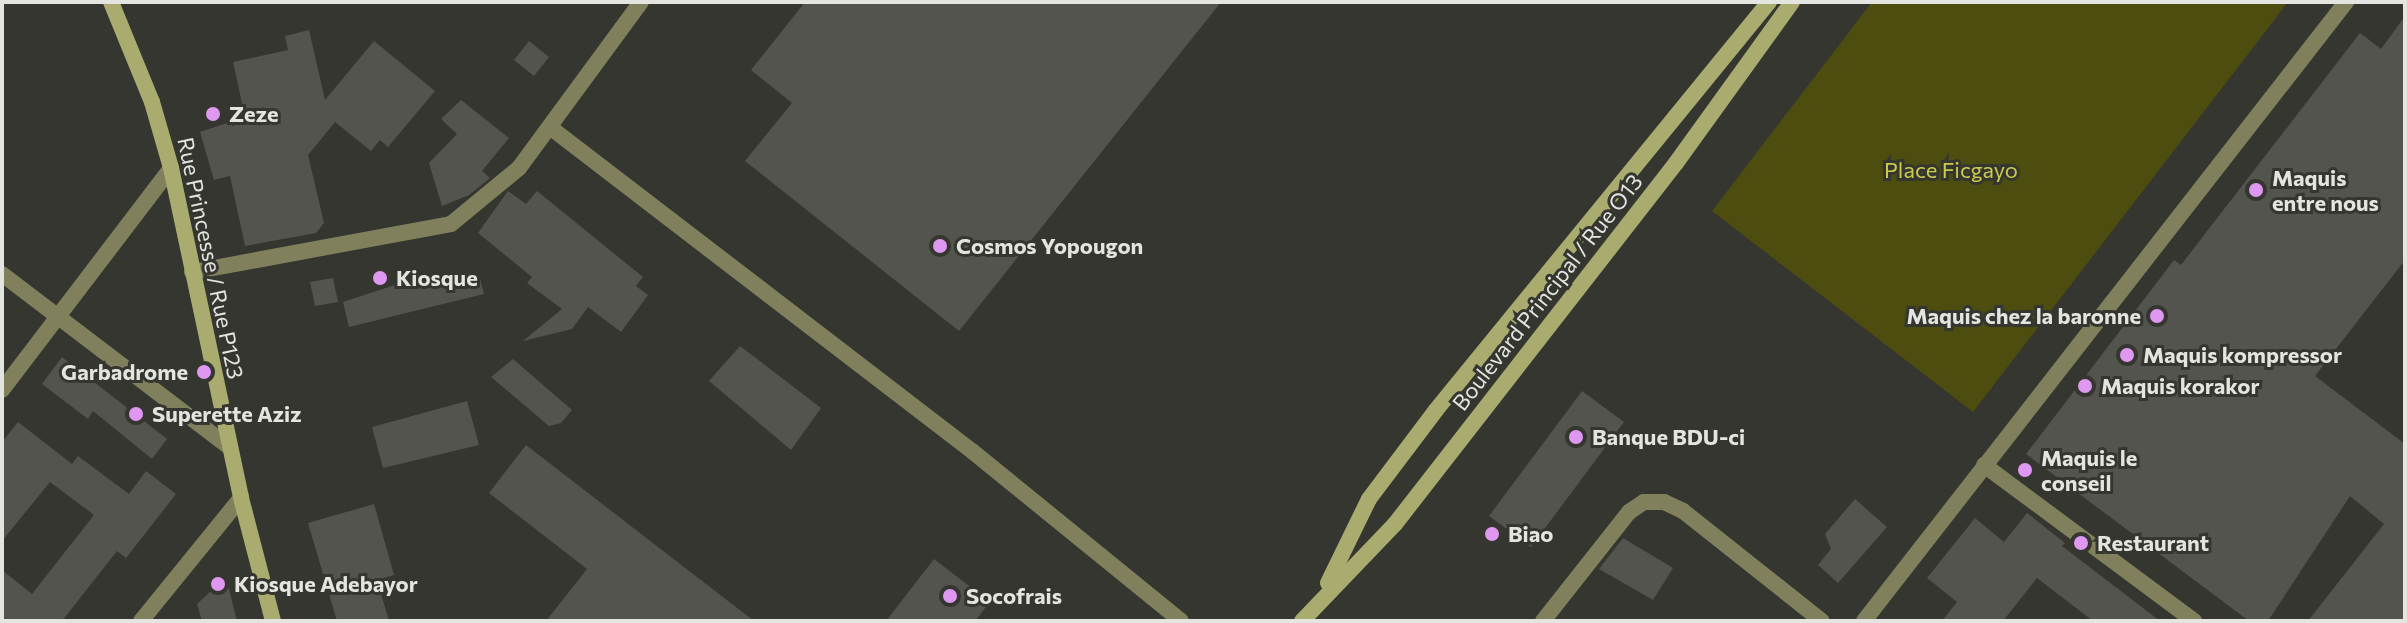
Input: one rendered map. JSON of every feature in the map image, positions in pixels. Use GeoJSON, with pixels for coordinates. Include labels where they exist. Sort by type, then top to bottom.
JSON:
{"type":"FeatureCollection","features":[{"type":"Feature","properties":{"kind":"main road","name":"Boulevard Principal / Rue O13"},"geometry":{"type":"LineString","coordinates":[[1322,595],[1379,486],[1649,144],[1769,2]]}},
{"type":"Feature","properties":{"kind":"main road","name":"Boulevard Principal / Rue O13"},"geometry":{"type":"LineString","coordinates":[[1302,621],[1322,595],[1395,524],[1702,129],[1792,2]]}},
{"type":"Feature","properties":{"kind":"main road","name":"Rue Princesse / Rue P123"},"geometry":{"type":"LineString","coordinates":[[112,3],[152,102],[171,168],[229,447],[273,621]]}},
{"type":"Feature","properties":{"kind":"street"},"geometry":{"type":"LineString","coordinates":[[192,272],[451,224],[519,168],[641,2]]}},
{"type":"Feature","properties":{"kind":"street"},"geometry":{"type":"LineString","coordinates":[[1864,621],[2346,2]]}},
{"type":"Feature","properties":{"kind":"street"},"geometry":{"type":"LineString","coordinates":[[551,128],[972,451],[1181,621]]}},
{"type":"Feature","properties":{"kind":"street"},"geometry":{"type":"LineString","coordinates":[[2,390],[171,168]]}},
{"type":"Feature","properties":{"kind":"street"},"geometry":{"type":"LineString","coordinates":[[2,274],[229,447]]}},
{"type":"Feature","properties":{"kind":"street"},"geometry":{"type":"LineString","coordinates":[[1984,465],[2194,621]]}},
{"type":"Feature","properties":{"kind":"street"},"geometry":{"type":"LineString","coordinates":[[141,621],[241,498]]}},
{"type":"Feature","properties":{"kind":"street"},"geometry":{"type":"LineString","coordinates":[[1543,621],[1629,512],[1644,502],[1664,502],[1683,511],[1822,621]]}},
{"type":"Feature","properties":{"kind":"green space","name":"Place Ficgayo"},"geometry":{"type":"Polygon","coordinates":[[[1872,2],[2288,2],[1973,412],[1712,211],[1872,2]]]}},
{"type":"Feature","properties":{"kind":"building","name":"Cosmos Yopougon"},"geometry":{"type":"Polygon","coordinates":[[[805,2],[1221,2],[959,331],[745,161],[792,103],[751,70],[805,2]]]}},
{"type":"Feature","properties":{"kind":"building"},"geometry":{"type":"Polygon","coordinates":[[[2405,16],[2405,260],[2315,376],[2405,444],[2405,621],[2308,621],[2384,524],[2350,496],[2268,621],[2249,621],[2026,454],[2174,260],[2181,265],[2360,33],[2381,49],[2405,16]]]}},
{"type":"Feature","properties":{"kind":"building"},"geometry":{"type":"Polygon","coordinates":[[[309,30],[325,100],[374,41],[435,91],[388,147],[380,140],[371,151],[335,122],[308,155],[324,223],[316,233],[245,246],[230,176],[214,180],[200,132],[245,117],[233,62],[288,50],[285,36],[309,30]]]}},
{"type":"Feature","properties":{"kind":"building"},"geometry":{"type":"Polygon","coordinates":[[[529,41],[549,57],[534,76],[514,60],[529,41]]]}},
{"type":"Feature","properties":{"kind":"building"},"geometry":{"type":"Polygon","coordinates":[[[461,100],[509,138],[482,171],[490,178],[469,195],[442,206],[429,163],[457,134],[441,119],[461,100]]]}},
{"type":"Feature","properties":{"kind":"building"},"geometry":{"type":"Polygon","coordinates":[[[508,191],[526,204],[537,191],[643,277],[636,286],[648,295],[621,332],[588,307],[572,329],[523,341],[562,309],[527,283],[532,277],[478,233],[508,191]]]}},
{"type":"Feature","properties":{"kind":"building"},"geometry":{"type":"Polygon","coordinates":[[[479,275],[484,294],[349,327],[343,302],[422,276],[424,286],[479,275]]]}},
{"type":"Feature","properties":{"kind":"building"},"geometry":{"type":"Polygon","coordinates":[[[333,278],[338,302],[315,306],[310,282],[333,278]]]}},
{"type":"Feature","properties":{"kind":"building"},"geometry":{"type":"Polygon","coordinates":[[[740,346],[821,408],[791,450],[709,381],[740,346]]]}},
{"type":"Feature","properties":{"kind":"building"},"geometry":{"type":"Polygon","coordinates":[[[62,357],[167,439],[152,459],[93,411],[88,419],[42,384],[62,357]]]}},
{"type":"Feature","properties":{"kind":"building"},"geometry":{"type":"Polygon","coordinates":[[[513,359],[572,410],[561,423],[549,426],[491,377],[513,359]]]}},
{"type":"Feature","properties":{"kind":"building"},"geometry":{"type":"Polygon","coordinates":[[[1582,391],[1624,422],[1531,547],[1489,516],[1582,391]]]}},
{"type":"Feature","properties":{"kind":"building"},"geometry":{"type":"Polygon","coordinates":[[[467,401],[479,445],[383,468],[372,427],[467,401]]]}},
{"type":"Feature","properties":{"kind":"building"},"geometry":{"type":"Polygon","coordinates":[[[18,422],[72,464],[78,456],[129,494],[146,471],[176,494],[126,558],[117,551],[62,621],[2,621],[2,570],[32,594],[94,515],[50,482],[2,541],[2,442],[18,422]]]}},
{"type":"Feature","properties":{"kind":"building"},"geometry":{"type":"Polygon","coordinates":[[[526,445],[754,621],[546,621],[587,569],[489,493],[526,445]]]}},
{"type":"Feature","properties":{"kind":"building"},"geometry":{"type":"Polygon","coordinates":[[[1855,499],[1887,527],[1838,583],[1818,565],[1831,549],[1825,534],[1855,499]]]}},
{"type":"Feature","properties":{"kind":"building"},"geometry":{"type":"Polygon","coordinates":[[[374,504],[394,575],[377,580],[389,621],[337,621],[308,523],[374,504]]]}},
{"type":"Feature","properties":{"kind":"building"},"geometry":{"type":"Polygon","coordinates":[[[2027,513],[2065,543],[2062,546],[2160,621],[2093,621],[2037,578],[2003,621],[1942,621],[1957,602],[1927,578],[1975,518],[2004,542],[2027,513]]]}},
{"type":"Feature","properties":{"kind":"building"},"geometry":{"type":"Polygon","coordinates":[[[1623,538],[1673,568],[1653,600],[1599,569],[1623,538]]]}},
{"type":"Feature","properties":{"kind":"building"},"geometry":{"type":"Polygon","coordinates":[[[934,559],[990,602],[975,621],[886,621],[934,559]]]}},
{"type":"Feature","properties":{"kind":"building"},"geometry":{"type":"Polygon","coordinates":[[[226,577],[237,621],[202,621],[197,604],[226,577]]]}},
{"type":"Feature","properties":{"kind":"place","name":"Zeze"},"geometry":{"type":"Point","coordinates":[213,114]}},
{"type":"Feature","properties":{"kind":"place","name":"Maquis entre nous"},"geometry":{"type":"Point","coordinates":[2256,190]}},
{"type":"Feature","properties":{"kind":"place","name":"Cosmos Yopougon"},"geometry":{"type":"Point","coordinates":[940,246]}},
{"type":"Feature","properties":{"kind":"place","name":"Kiosque"},"geometry":{"type":"Point","coordinates":[380,278]}},
{"type":"Feature","properties":{"kind":"place","name":"Maquis chez la baronne"},"geometry":{"type":"Point","coordinates":[2157,316]}},
{"type":"Feature","properties":{"kind":"place","name":"Maquis kompressor"},"geometry":{"type":"Point","coordinates":[2127,355]}},
{"type":"Feature","properties":{"kind":"place","name":"Garbadrome"},"geometry":{"type":"Point","coordinates":[204,372]}},
{"type":"Feature","properties":{"kind":"place","name":"Maquis korakor"},"geometry":{"type":"Point","coordinates":[2085,386]}},
{"type":"Feature","properties":{"kind":"place","name":"Superette Aziz"},"geometry":{"type":"Point","coordinates":[136,414]}},
{"type":"Feature","properties":{"kind":"place","name":"Banque BDU-ci"},"geometry":{"type":"Point","coordinates":[1576,437]}},
{"type":"Feature","properties":{"kind":"place","name":"Maquis le conseil"},"geometry":{"type":"Point","coordinates":[2025,470]}},
{"type":"Feature","properties":{"kind":"place","name":"Biao"},"geometry":{"type":"Point","coordinates":[1492,534]}},
{"type":"Feature","properties":{"kind":"place","name":"Restaurant"},"geometry":{"type":"Point","coordinates":[2081,543]}},
{"type":"Feature","properties":{"kind":"place","name":"Kiosque Adebayor"},"geometry":{"type":"Point","coordinates":[218,584]}},
{"type":"Feature","properties":{"kind":"place","name":"Socofrais"},"geometry":{"type":"Point","coordinates":[950,596]}}]}
